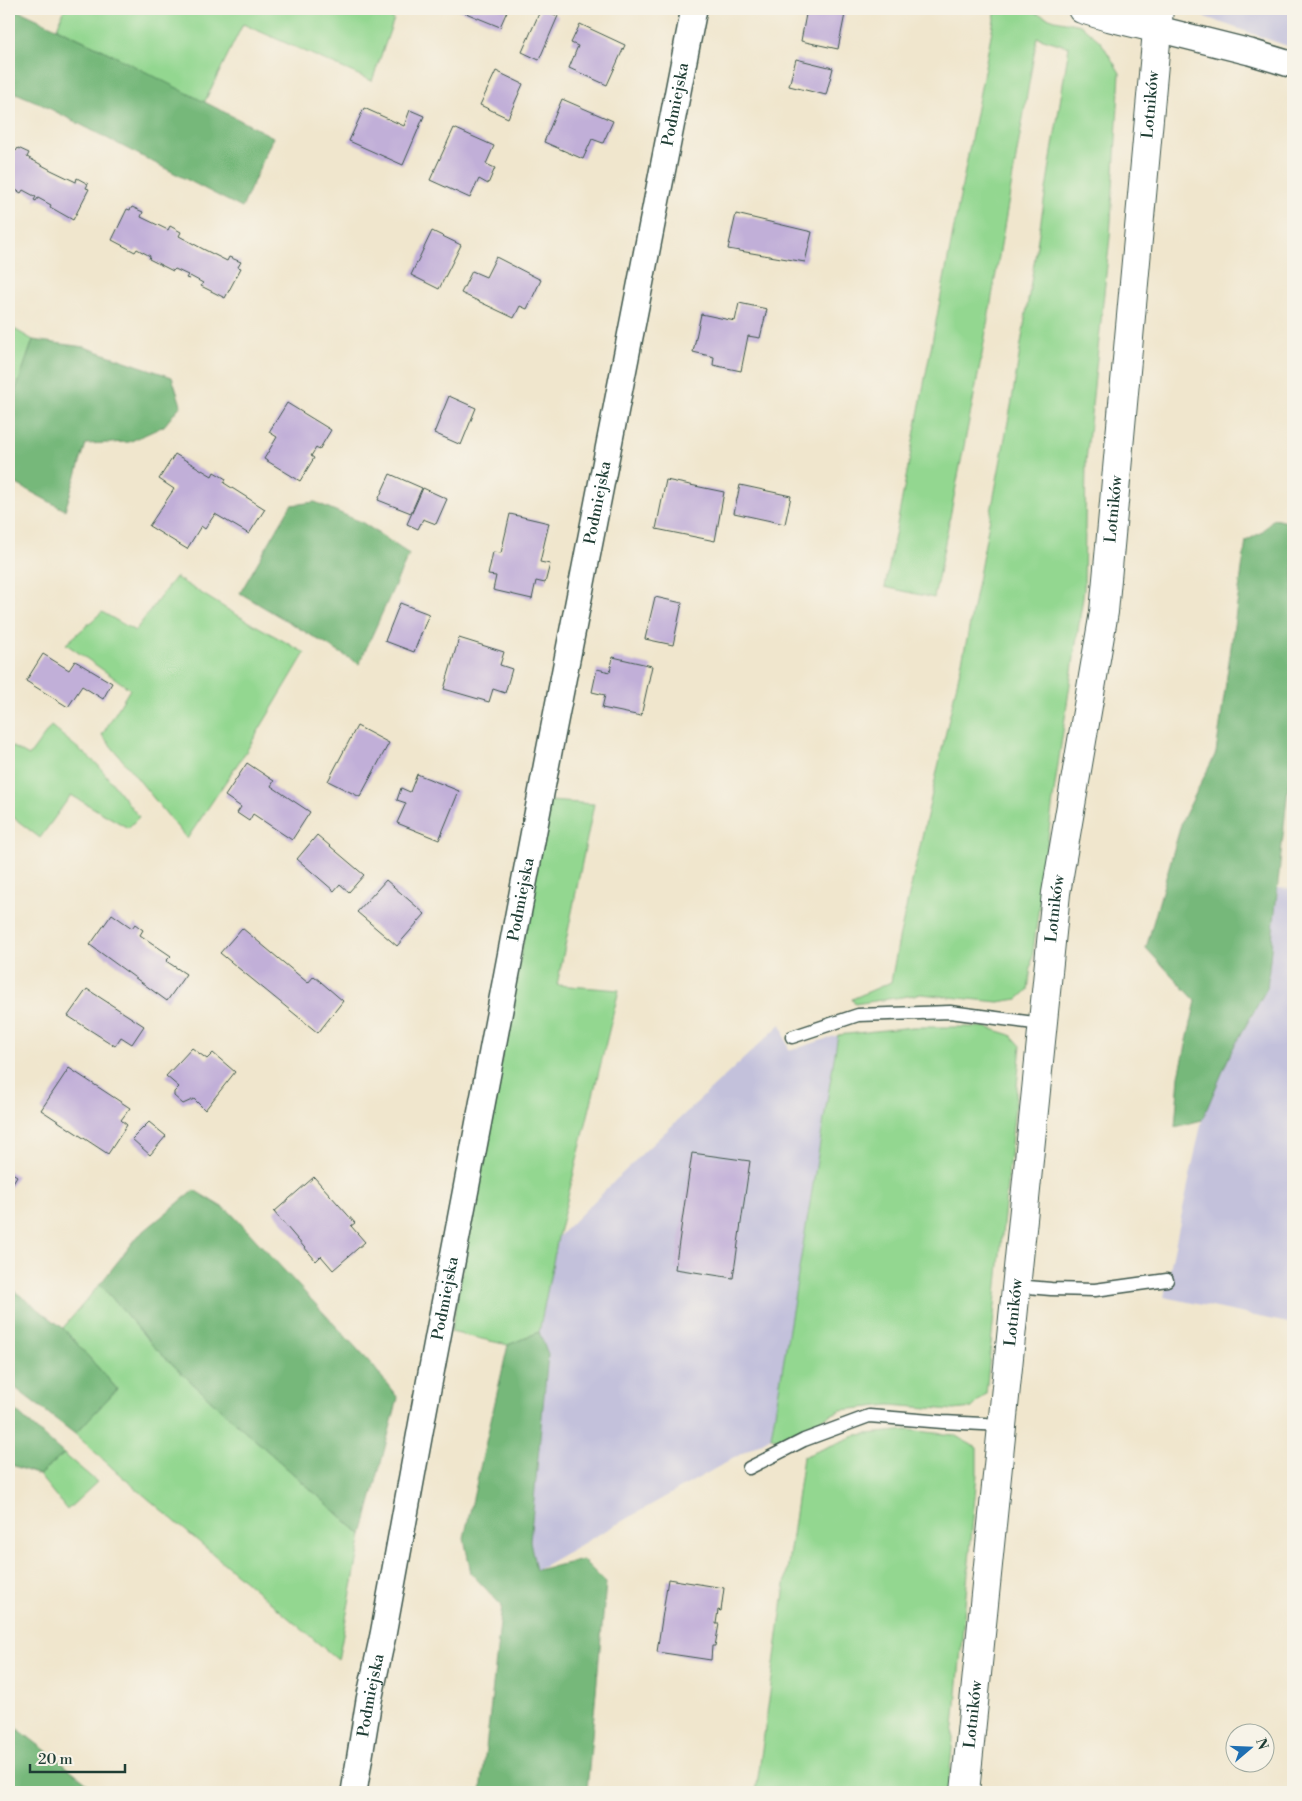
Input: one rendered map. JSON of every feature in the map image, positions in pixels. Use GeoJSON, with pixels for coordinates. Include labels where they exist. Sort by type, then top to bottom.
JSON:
{"type":"FeatureCollection","features":[{"type":"Feature","properties":{"kind":"street","name":"Podmiejska"},"geometry":{"type":"LineString","coordinates":[[354,1792],[369,1700],[384,1635],[424,1410],[546,762],[694,9]]}},
{"type":"Feature","properties":{"kind":"street"},"geometry":{"type":"LineString","coordinates":[[1082,9],[1108,17],[1158,19],[1250,52],[1293,65]]}},
{"type":"Feature","properties":{"kind":"street","name":"Lotników"},"geometry":{"type":"LineString","coordinates":[[965,1792],[1056,893],[1104,612],[1158,19]]}},
{"type":"Feature","properties":{"kind":"lane"},"geometry":{"type":"LineString","coordinates":[[792,1037],[858,1016],[950,1012],[1042,1024]]}},
{"type":"Feature","properties":{"kind":"lane"},"geometry":{"type":"LineString","coordinates":[[1016,1286],[1051,1290],[1095,1290],[1167,1280]]}},
{"type":"Feature","properties":{"kind":"lane"},"geometry":{"type":"LineString","coordinates":[[749,1468],[804,1440],[869,1416],[1002,1425]]}},
{"type":"Feature","properties":{"kind":"shaded area"},"geometry":{"type":"Polygon","coordinates":[[[1293,9],[1293,48],[1185,10],[1293,9]]]}},
{"type":"Feature","properties":{"kind":"shaded area"},"geometry":{"type":"Polygon","coordinates":[[[1278,888],[1293,889],[1293,1324],[1164,1297],[1202,1120],[1231,1052],[1267,988],[1278,888]]]}},
{"type":"Feature","properties":{"kind":"shaded area"},"geometry":{"type":"Polygon","coordinates":[[[781,1024],[789,1051],[838,1035],[771,1437],[536,1570],[530,1541],[548,1354],[539,1332],[558,1237],[648,1148],[781,1024]]]}},
{"type":"Feature","properties":{"kind":"green space"},"geometry":{"type":"Polygon","coordinates":[[[9,9],[24,13],[99,48],[273,137],[242,208],[37,102],[9,90],[9,9]]]}},
{"type":"Feature","properties":{"kind":"green space"},"geometry":{"type":"Polygon","coordinates":[[[64,9],[372,9],[394,19],[372,81],[243,24],[204,103],[57,28],[64,9]]]}},
{"type":"Feature","properties":{"kind":"green space"},"geometry":{"type":"Polygon","coordinates":[[[996,9],[1025,9],[1055,20],[1081,25],[1101,42],[1120,73],[1110,237],[1086,461],[1084,590],[1055,785],[1028,990],[1018,999],[998,1002],[921,994],[855,1004],[852,999],[891,982],[967,639],[1011,406],[1069,47],[1037,37],[981,360],[934,598],[885,587],[996,9]]]}},
{"type":"Feature","properties":{"kind":"green space"},"geometry":{"type":"Polygon","coordinates":[[[9,326],[33,340],[9,410],[9,326]]]}},
{"type":"Feature","properties":{"kind":"green space"},"geometry":{"type":"Polygon","coordinates":[[[33,340],[84,347],[172,377],[181,405],[164,426],[129,442],[86,444],[65,510],[9,480],[9,410],[33,340]]]}},
{"type":"Feature","properties":{"kind":"green space"},"geometry":{"type":"Polygon","coordinates":[[[315,502],[363,523],[409,554],[359,664],[240,593],[291,505],[315,502]]]}},
{"type":"Feature","properties":{"kind":"green space"},"geometry":{"type":"Polygon","coordinates":[[[1273,519],[1293,523],[1293,740],[1267,988],[1231,1052],[1202,1120],[1175,1127],[1179,1076],[1196,1001],[1146,948],[1182,821],[1216,753],[1246,541],[1262,532],[1273,519]]]}},
{"type":"Feature","properties":{"kind":"green space"},"geometry":{"type":"Polygon","coordinates":[[[175,577],[230,611],[305,653],[247,750],[187,839],[102,735],[130,689],[66,644],[102,612],[135,631],[175,577]]]}},
{"type":"Feature","properties":{"kind":"green space"},"geometry":{"type":"Polygon","coordinates":[[[51,726],[98,765],[139,817],[128,828],[71,795],[40,838],[9,814],[9,745],[29,756],[51,726]]]}},
{"type":"Feature","properties":{"kind":"green space"},"geometry":{"type":"Polygon","coordinates":[[[549,801],[594,804],[557,985],[619,990],[558,1237],[539,1332],[508,1345],[451,1332],[549,801]]]}},
{"type":"Feature","properties":{"kind":"green space"},"geometry":{"type":"Polygon","coordinates":[[[913,1027],[985,1027],[1011,1035],[1021,1046],[986,1394],[972,1408],[954,1410],[890,1405],[841,1410],[777,1440],[771,1437],[838,1035],[913,1027]]]}},
{"type":"Feature","properties":{"kind":"green space"},"geometry":{"type":"Polygon","coordinates":[[[194,1190],[230,1212],[373,1366],[398,1398],[362,1535],[156,1349],[100,1284],[138,1236],[194,1190]]]}},
{"type":"Feature","properties":{"kind":"green space"},"geometry":{"type":"Polygon","coordinates":[[[100,1284],[156,1349],[362,1535],[338,1660],[119,1474],[75,1434],[117,1389],[63,1328],[100,1284]]]}},
{"type":"Feature","properties":{"kind":"green space"},"geometry":{"type":"Polygon","coordinates":[[[9,1287],[63,1328],[117,1389],[75,1434],[9,1383],[9,1287]]]}},
{"type":"Feature","properties":{"kind":"green space"},"geometry":{"type":"Polygon","coordinates":[[[539,1332],[548,1354],[530,1541],[536,1570],[583,1560],[606,1583],[587,1790],[586,1792],[481,1792],[502,1606],[471,1573],[464,1538],[508,1345],[539,1332]]]}},
{"type":"Feature","properties":{"kind":"green space"},"geometry":{"type":"Polygon","coordinates":[[[9,1405],[64,1454],[39,1475],[9,1464],[9,1405]]]}},
{"type":"Feature","properties":{"kind":"green space"},"geometry":{"type":"Polygon","coordinates":[[[908,1430],[954,1435],[977,1448],[977,1474],[948,1792],[756,1792],[803,1457],[857,1435],[908,1430]]]}},
{"type":"Feature","properties":{"kind":"green space"},"geometry":{"type":"Polygon","coordinates":[[[64,1454],[97,1482],[67,1510],[39,1475],[64,1454]]]}},
{"type":"Feature","properties":{"kind":"green space"},"geometry":{"type":"Polygon","coordinates":[[[9,1722],[99,1792],[9,1792],[9,1722]]]}},
{"type":"Feature","properties":{"kind":"building"},"geometry":{"type":"Polygon","coordinates":[[[456,9],[508,9],[500,27],[456,9]]]}},
{"type":"Feature","properties":{"kind":"building"},"geometry":{"type":"Polygon","coordinates":[[[541,9],[558,16],[539,60],[522,52],[541,9]]]}},
{"type":"Feature","properties":{"kind":"building"},"geometry":{"type":"Polygon","coordinates":[[[807,9],[846,9],[838,49],[801,41],[807,9]]]}},
{"type":"Feature","properties":{"kind":"building"},"geometry":{"type":"Polygon","coordinates":[[[580,24],[625,45],[607,85],[569,68],[578,46],[571,43],[580,24]]]}},
{"type":"Feature","properties":{"kind":"building"},"geometry":{"type":"Polygon","coordinates":[[[796,59],[833,68],[826,95],[789,86],[796,59]]]}},
{"type":"Feature","properties":{"kind":"building"},"geometry":{"type":"Polygon","coordinates":[[[496,71],[523,84],[508,118],[480,105],[496,71]]]}},
{"type":"Feature","properties":{"kind":"building"},"geometry":{"type":"Polygon","coordinates":[[[562,99],[613,121],[603,143],[592,139],[583,159],[544,142],[562,99]]]}},
{"type":"Feature","properties":{"kind":"building"},"geometry":{"type":"Polygon","coordinates":[[[364,108],[404,126],[410,110],[424,116],[403,165],[349,141],[364,108]]]}},
{"type":"Feature","properties":{"kind":"building"},"geometry":{"type":"Polygon","coordinates":[[[454,128],[494,146],[486,164],[495,168],[488,184],[479,179],[470,198],[430,180],[454,128]]]}},
{"type":"Feature","properties":{"kind":"building"},"geometry":{"type":"Polygon","coordinates":[[[9,147],[16,151],[18,148],[29,153],[27,157],[76,182],[77,178],[88,184],[86,188],[89,189],[73,220],[38,198],[36,201],[34,200],[36,197],[23,190],[21,193],[9,186],[9,147]]]}},
{"type":"Feature","properties":{"kind":"building"},"geometry":{"type":"Polygon","coordinates":[[[132,207],[143,212],[141,217],[168,230],[170,226],[181,232],[179,236],[203,249],[227,261],[229,257],[241,262],[238,267],[241,268],[225,298],[201,286],[203,283],[190,276],[189,279],[186,278],[188,275],[175,269],[173,271],[149,259],[150,256],[137,249],[135,252],[112,240],[127,209],[130,210],[132,207]]]}},
{"type":"Feature","properties":{"kind":"building"},"geometry":{"type":"Polygon","coordinates":[[[736,214],[812,232],[805,262],[728,249],[736,214]]]}},
{"type":"Feature","properties":{"kind":"building"},"geometry":{"type":"Polygon","coordinates":[[[432,231],[461,245],[439,289],[411,275],[432,231]]]}},
{"type":"Feature","properties":{"kind":"building"},"geometry":{"type":"Polygon","coordinates":[[[496,257],[541,280],[527,309],[520,306],[514,318],[461,293],[472,271],[486,277],[496,257]]]}},
{"type":"Feature","properties":{"kind":"building"},"geometry":{"type":"Polygon","coordinates":[[[739,303],[767,309],[760,338],[748,336],[741,371],[713,365],[714,357],[693,352],[701,314],[735,321],[739,303]]]}},
{"type":"Feature","properties":{"kind":"building"},"geometry":{"type":"Polygon","coordinates":[[[449,396],[476,408],[461,445],[434,433],[449,396]]]}},
{"type":"Feature","properties":{"kind":"building"},"geometry":{"type":"Polygon","coordinates":[[[287,403],[331,430],[319,450],[316,448],[311,456],[314,458],[300,481],[264,459],[277,437],[269,432],[287,403]]]}},
{"type":"Feature","properties":{"kind":"building"},"geometry":{"type":"Polygon","coordinates":[[[175,454],[212,476],[214,472],[226,479],[224,483],[265,509],[249,534],[215,514],[205,529],[201,526],[187,549],[149,526],[174,489],[159,479],[175,454]]]}},
{"type":"Feature","properties":{"kind":"building"},"geometry":{"type":"Polygon","coordinates":[[[390,474],[422,488],[411,513],[378,500],[390,474]]]}},
{"type":"Feature","properties":{"kind":"building"},"geometry":{"type":"Polygon","coordinates":[[[666,480],[724,492],[715,541],[656,529],[666,480]]]}},
{"type":"Feature","properties":{"kind":"building"},"geometry":{"type":"Polygon","coordinates":[[[740,485],[791,496],[785,524],[734,513],[740,485]]]}},
{"type":"Feature","properties":{"kind":"building"},"geometry":{"type":"Polygon","coordinates":[[[423,488],[447,499],[436,524],[423,519],[418,529],[407,524],[423,488]]]}},
{"type":"Feature","properties":{"kind":"building"},"geometry":{"type":"Polygon","coordinates":[[[510,514],[549,523],[540,562],[550,564],[545,583],[536,581],[532,599],[493,590],[496,576],[488,575],[493,552],[501,553],[510,514]]]}},
{"type":"Feature","properties":{"kind":"building"},"geometry":{"type":"Polygon","coordinates":[[[655,597],[682,603],[673,645],[645,639],[655,597]]]}},
{"type":"Feature","properties":{"kind":"building"},"geometry":{"type":"Polygon","coordinates":[[[400,603],[429,614],[414,652],[385,641],[400,603]]]}},
{"type":"Feature","properties":{"kind":"building"},"geometry":{"type":"Polygon","coordinates":[[[459,638],[504,652],[500,665],[512,669],[505,693],[493,689],[489,702],[444,689],[459,638]]]}},
{"type":"Feature","properties":{"kind":"building"},"geometry":{"type":"Polygon","coordinates":[[[43,654],[69,670],[75,661],[112,683],[103,699],[82,686],[68,707],[26,681],[43,654]]]}},
{"type":"Feature","properties":{"kind":"building"},"geometry":{"type":"Polygon","coordinates":[[[613,657],[652,666],[641,716],[602,708],[605,695],[592,692],[597,669],[610,672],[613,657]]]}},
{"type":"Feature","properties":{"kind":"building"},"geometry":{"type":"Polygon","coordinates":[[[357,726],[389,743],[360,797],[328,781],[357,726]]]}},
{"type":"Feature","properties":{"kind":"building"},"geometry":{"type":"Polygon","coordinates":[[[247,763],[274,781],[271,786],[310,812],[292,840],[253,814],[249,821],[237,813],[241,807],[225,796],[247,763]]]}},
{"type":"Feature","properties":{"kind":"building"},"geometry":{"type":"Polygon","coordinates":[[[417,774],[459,791],[439,840],[397,823],[406,803],[397,800],[401,788],[410,792],[417,774]]]}},
{"type":"Feature","properties":{"kind":"building"},"geometry":{"type":"Polygon","coordinates":[[[317,835],[364,875],[349,892],[340,884],[334,891],[297,859],[317,835]]]}},
{"type":"Feature","properties":{"kind":"building"},"geometry":{"type":"Polygon","coordinates":[[[386,880],[425,914],[397,946],[357,912],[386,880]]]}},
{"type":"Feature","properties":{"kind":"building"},"geometry":{"type":"Polygon","coordinates":[[[112,914],[132,928],[135,924],[143,930],[140,935],[171,956],[166,961],[186,974],[167,1001],[90,945],[112,914]]]}},
{"type":"Feature","properties":{"kind":"building"},"geometry":{"type":"Polygon","coordinates":[[[242,928],[308,983],[314,976],[343,1001],[318,1033],[220,953],[242,928]]]}},
{"type":"Feature","properties":{"kind":"building"},"geometry":{"type":"Polygon","coordinates":[[[87,989],[144,1026],[132,1044],[121,1037],[115,1046],[68,1016],[87,989]]]}},
{"type":"Feature","properties":{"kind":"building"},"geometry":{"type":"Polygon","coordinates":[[[192,1048],[207,1059],[213,1053],[235,1072],[205,1110],[194,1099],[183,1104],[174,1096],[174,1092],[179,1087],[166,1076],[192,1048]]]}},
{"type":"Feature","properties":{"kind":"building"},"geometry":{"type":"Polygon","coordinates":[[[69,1068],[130,1108],[121,1120],[127,1125],[108,1154],[41,1110],[69,1068]]]}},
{"type":"Feature","properties":{"kind":"building"},"geometry":{"type":"Polygon","coordinates":[[[149,1122],[166,1136],[150,1155],[132,1139],[149,1122]]]}},
{"type":"Feature","properties":{"kind":"building"},"geometry":{"type":"Polygon","coordinates":[[[692,1153],[750,1161],[733,1278],[675,1269],[692,1153]]]}},
{"type":"Feature","properties":{"kind":"building"},"geometry":{"type":"Polygon","coordinates":[[[9,1171],[17,1176],[9,1189],[9,1171]]]}},
{"type":"Feature","properties":{"kind":"building"},"geometry":{"type":"Polygon","coordinates":[[[314,1177],[355,1223],[351,1226],[365,1242],[333,1270],[321,1256],[316,1261],[274,1212],[314,1177]]]}},
{"type":"Feature","properties":{"kind":"building"},"geometry":{"type":"Polygon","coordinates":[[[668,1579],[724,1588],[721,1611],[718,1610],[716,1624],[719,1624],[715,1646],[712,1646],[711,1660],[657,1652],[668,1579]]]}}]}
